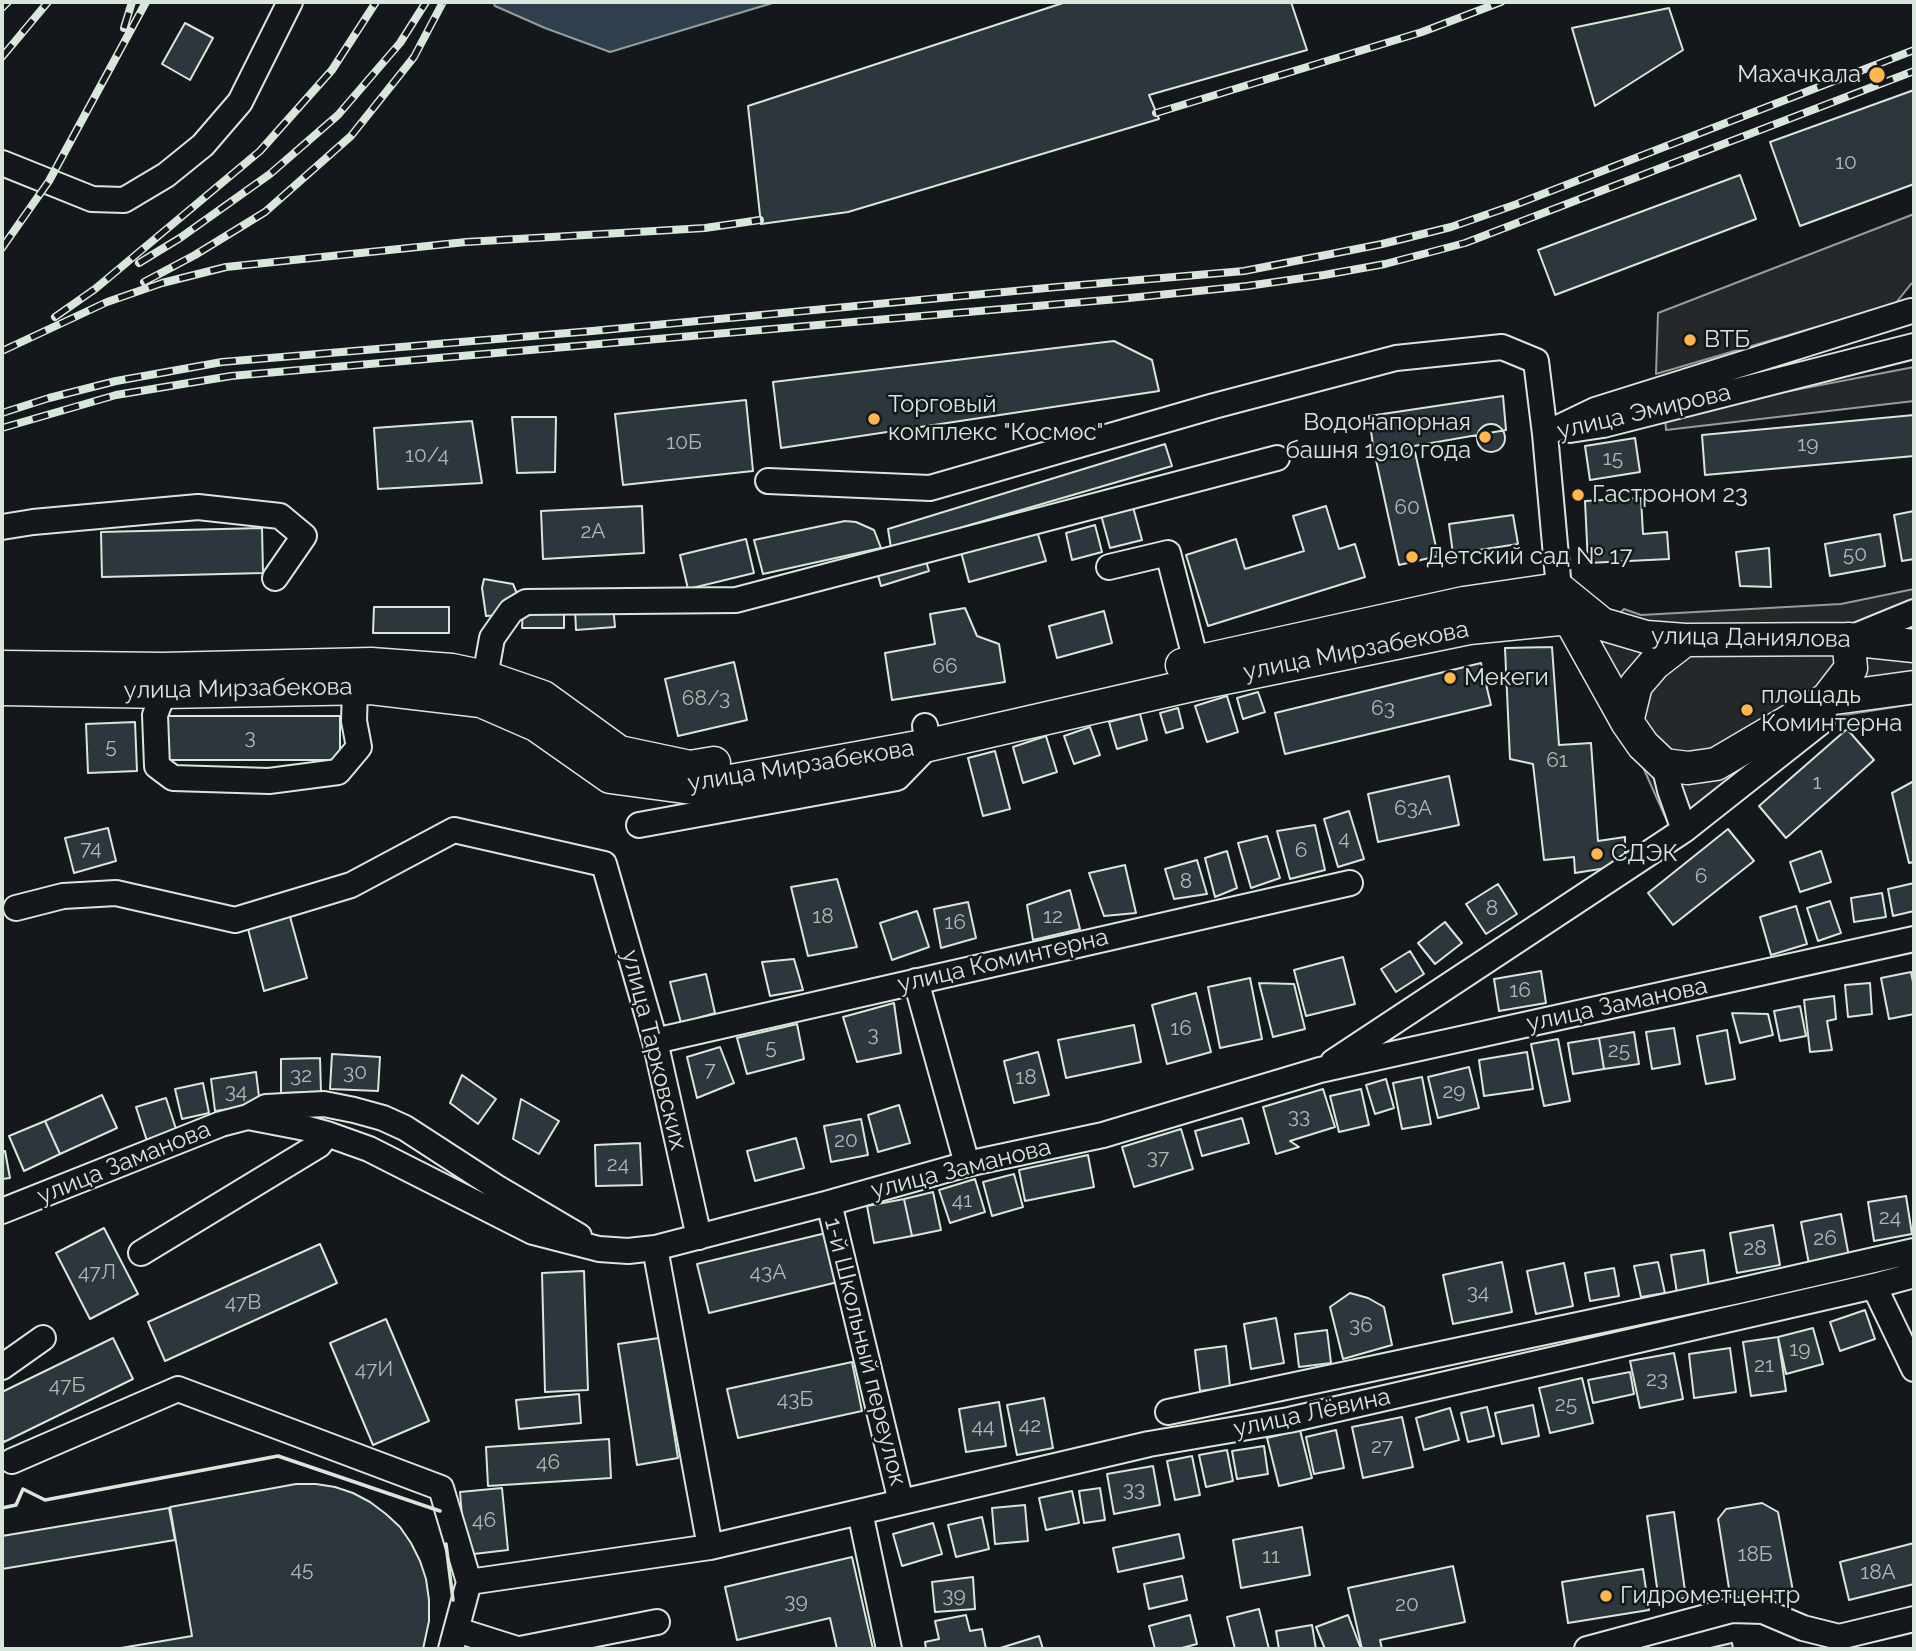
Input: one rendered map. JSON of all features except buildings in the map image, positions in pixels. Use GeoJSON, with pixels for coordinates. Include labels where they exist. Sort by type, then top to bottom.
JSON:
{"type":"FeatureCollection","features":[{"type":"Feature","properties":{"kind":"main road","name":"улица Даниялова"},"geometry":{"type":"LineString","coordinates":[[1564,604],[1602,624],[1646,637],[1685,640],[1848,639],[1914,646]]}},
{"type":"Feature","properties":{"kind":"main road","name":"улица Мирзабекова"},"geometry":{"type":"LineString","coordinates":[[2,689],[164,692],[371,688],[481,701],[536,725],[610,777],[692,788],[927,736],[998,710],[1199,672],[1469,628],[1564,604]]}},
{"type":"Feature","properties":{"kind":"main road"},"geometry":{"type":"LineString","coordinates":[[1564,604],[1627,722],[1643,745],[1664,765],[1688,768],[1716,764],[1827,699],[1851,668],[1848,639]]}},
{"type":"Feature","properties":{"kind":"main road"},"geometry":{"type":"LineString","coordinates":[[1627,722],[1636,685],[1654,664],[1685,640]]}},
{"type":"Feature","properties":{"kind":"main road","name":"улица Мирзабекова"},"geometry":{"type":"LineString","coordinates":[[2,667],[163,669],[371,664],[452,670],[485,677],[543,697],[620,752],[690,767],[927,736]]}},
{"type":"Feature","properties":{"kind":"main road"},"geometry":{"type":"LineString","coordinates":[[1827,699],[1914,687]]}},
{"type":"Feature","properties":{"kind":"street"},"geometry":{"type":"LineString","coordinates":[[2,163],[92,198],[124,200],[166,175],[202,145],[240,102],[290,2]]}},
{"type":"Feature","properties":{"kind":"street","name":"улица Эмирова"},"geometry":{"type":"LineString","coordinates":[[1545,434],[1595,410],[1913,316]]}},
{"type":"Feature","properties":{"kind":"street","name":"улица Эмирова"},"geometry":{"type":"LineString","coordinates":[[1545,434],[1603,425],[1914,346]]}},
{"type":"Feature","properties":{"kind":"street"},"geometry":{"type":"LineString","coordinates":[[768,481],[930,488],[1213,406],[1396,358],[1502,347],[1536,361],[1564,604]]}},
{"type":"Feature","properties":{"kind":"street"},"geometry":{"type":"LineString","coordinates":[[485,677],[492,638],[510,611],[526,602],[736,600],[1278,458]]}},
{"type":"Feature","properties":{"kind":"street"},"geometry":{"type":"LineString","coordinates":[[2,527],[198,507],[280,516],[304,536],[275,578]]}},
{"type":"Feature","properties":{"kind":"street"},"geometry":{"type":"LineString","coordinates":[[1109,567],[1168,553],[1199,672]]}},
{"type":"Feature","properties":{"kind":"street"},"geometry":{"type":"LineString","coordinates":[[1848,639],[1914,612]]}},
{"type":"Feature","properties":{"kind":"street"},"geometry":{"type":"LineString","coordinates":[[164,692],[155,715],[157,766],[173,778],[269,781],[338,772],[359,747],[354,721],[355,688]]}},
{"type":"Feature","properties":{"kind":"street","name":"улица Заманова"},"geometry":{"type":"LineString","coordinates":[[1320,1070],[1684,830],[1822,721],[1827,699]]}},
{"type":"Feature","properties":{"kind":"street"},"geometry":{"type":"LineString","coordinates":[[639,825],[897,778],[927,736]]}},
{"type":"Feature","properties":{"kind":"street"},"geometry":{"type":"LineString","coordinates":[[1664,765],[1684,830]]}},
{"type":"Feature","properties":{"kind":"street","name":"улица Тарковских"},"geometry":{"type":"LineString","coordinates":[[16,908],[63,896],[116,893],[234,920],[351,885],[454,830],[604,864],[655,1041],[698,1237]]}},
{"type":"Feature","properties":{"kind":"street","name":"улица Коминтерна"},"geometry":{"type":"LineString","coordinates":[[655,1041],[1350,883]]}},
{"type":"Feature","properties":{"kind":"street","name":"улица Заманова"},"geometry":{"type":"LineString","coordinates":[[248,1117],[327,1134],[369,1149],[533,1231],[599,1249],[628,1251],[655,1248],[698,1237],[967,1164],[1103,1135],[1320,1070],[1914,939]]}},
{"type":"Feature","properties":{"kind":"street"},"geometry":{"type":"LineString","coordinates":[[916,981],[967,1164]]}},
{"type":"Feature","properties":{"kind":"street","name":"улица Заманова"},"geometry":{"type":"LineString","coordinates":[[2,1211],[221,1124],[248,1117],[266,1107],[324,1104],[383,1118],[405,1128],[599,1249]]}},
{"type":"Feature","properties":{"kind":"street"},"geometry":{"type":"LineString","coordinates":[[141,1253],[319,1145],[327,1134]]}},
{"type":"Feature","properties":{"kind":"street","name":"1-й Школьный переулок"},"geometry":{"type":"LineString","coordinates":[[829,1203],[901,1502]]}},
{"type":"Feature","properties":{"kind":"street"},"geometry":{"type":"LineString","coordinates":[[655,1248],[710,1547]]}},
{"type":"Feature","properties":{"kind":"street"},"geometry":{"type":"LineString","coordinates":[[1168,1412],[1914,1251]]}},
{"type":"Feature","properties":{"kind":"street","name":"улица Лёвина"},"geometry":{"type":"LineString","coordinates":[[469,1582],[710,1547],[1149,1444],[1289,1420],[1914,1275]]}},
{"type":"Feature","properties":{"kind":"street"},"geometry":{"type":"LineString","coordinates":[[1874,1286],[1914,1369]]}},
{"type":"Feature","properties":{"kind":"street"},"geometry":{"type":"LineString","coordinates":[[2,1367],[43,1338]]}},
{"type":"Feature","properties":{"kind":"street"},"geometry":{"type":"LineString","coordinates":[[12,1461],[178,1389],[441,1488],[469,1582],[454,1640],[519,1649],[656,1622]]}},
{"type":"Feature","properties":{"kind":"street","name":"1-й Школьный переулок"},"geometry":{"type":"LineString","coordinates":[[860,1512],[889,1649]]}},
{"type":"Feature","properties":{"kind":"street"},"geometry":{"type":"LineString","coordinates":[[1587,1649],[1732,1610],[1763,1611],[1803,1628],[1839,1637],[1914,1619]]}},
{"type":"Feature","properties":{"kind":"shaded area"},"geometry":{"type":"Polygon","coordinates":[[[1914,214],[1914,282],[1895,304],[1656,374],[1658,313],[1914,214]]]}},
{"type":"Feature","properties":{"kind":"shaded area"},"geometry":{"type":"Polygon","coordinates":[[[1914,367],[1914,401],[1666,430],[1665,415],[1914,367]]]}},
{"type":"Feature","properties":{"kind":"shaded area","name":"площадь Коминтерна"},"geometry":{"type":"Polygon","coordinates":[[[1914,589],[1914,704],[1838,716],[1782,750],[1671,830],[1589,646],[1624,609],[1641,615],[1841,604],[1914,589]]]}},
{"type":"Feature","properties":{"kind":"water"},"geometry":{"type":"Polygon","coordinates":[[[493,2],[776,2],[610,52],[545,28],[495,6],[493,2]]]}},
{"type":"Feature","properties":{"kind":"railway"},"geometry":{"type":"LineString","coordinates":[[2,8],[8,2]]}},
{"type":"Feature","properties":{"kind":"railway"},"geometry":{"type":"LineString","coordinates":[[2,57],[48,2]]}},
{"type":"Feature","properties":{"kind":"railway"},"geometry":{"type":"LineString","coordinates":[[124,28],[132,2]]}},
{"type":"Feature","properties":{"kind":"railway"},"geometry":{"type":"LineString","coordinates":[[2,248],[49,181],[146,2]]}},
{"type":"Feature","properties":{"kind":"railway"},"geometry":{"type":"LineString","coordinates":[[55,317],[95,289],[260,151],[332,70],[376,2]]}},
{"type":"Feature","properties":{"kind":"railway"},"geometry":{"type":"LineString","coordinates":[[139,263],[180,238],[270,174],[338,115],[400,43],[426,2]]}},
{"type":"Feature","properties":{"kind":"railway"},"geometry":{"type":"LineString","coordinates":[[144,282],[195,255],[265,212],[351,136],[414,57],[443,2]]}},
{"type":"Feature","properties":{"kind":"railway"},"geometry":{"type":"LineString","coordinates":[[1156,113],[1422,32],[1501,2]]}},
{"type":"Feature","properties":{"kind":"railway"},"geometry":{"type":"LineString","coordinates":[[2,413],[116,381],[222,362],[1244,271],[1382,244],[1451,227],[1914,50]]}},
{"type":"Feature","properties":{"kind":"railway"},"geometry":{"type":"LineString","coordinates":[[2,428],[116,395],[231,376],[1129,298],[1247,286],[1385,264],[1465,243],[1914,71]]}},
{"type":"Feature","properties":{"kind":"railway"},"geometry":{"type":"LineString","coordinates":[[2,351],[107,302],[162,283],[226,267],[466,242],[705,228],[760,220]]}},
{"type":"Feature","properties":{"kind":"wall"},"geometry":{"type":"LineString","coordinates":[[2,1508],[16,1505],[23,1489],[45,1500],[278,1456],[440,1511]]}},
{"type":"Feature","properties":{"kind":"wall"},"geometry":{"type":"LineString","coordinates":[[446,1544],[453,1600]]}},
{"type":"Feature","properties":{"kind":"place","name":"Махачкала"},"geometry":{"type":"Point","coordinates":[1877,75]}},
{"type":"Feature","properties":{"kind":"place","name":"ВТБ"},"geometry":{"type":"Point","coordinates":[1690,340]}},
{"type":"Feature","properties":{"kind":"place","name":"Торговый комплекс \"Космос\""},"geometry":{"type":"Point","coordinates":[874,419]}},
{"type":"Feature","properties":{"kind":"place","name":"Водонапорная башня 1910 года"},"geometry":{"type":"Point","coordinates":[1485,437]}},
{"type":"Feature","properties":{"kind":"place","name":"Гастроном 23"},"geometry":{"type":"Point","coordinates":[1578,495]}},
{"type":"Feature","properties":{"kind":"place","name":"Детский сад № 17"},"geometry":{"type":"Point","coordinates":[1412,557]}},
{"type":"Feature","properties":{"kind":"place","name":"Мекеги"},"geometry":{"type":"Point","coordinates":[1450,678]}},
{"type":"Feature","properties":{"kind":"place","name":"площадь Коминтерна"},"geometry":{"type":"Point","coordinates":[1747,710]}},
{"type":"Feature","properties":{"kind":"place","name":"СДЭК"},"geometry":{"type":"Point","coordinates":[1597,854]}},
{"type":"Feature","properties":{"kind":"place","name":"Гидрометцентр"},"geometry":{"type":"Point","coordinates":[1606,1596]}}]}
